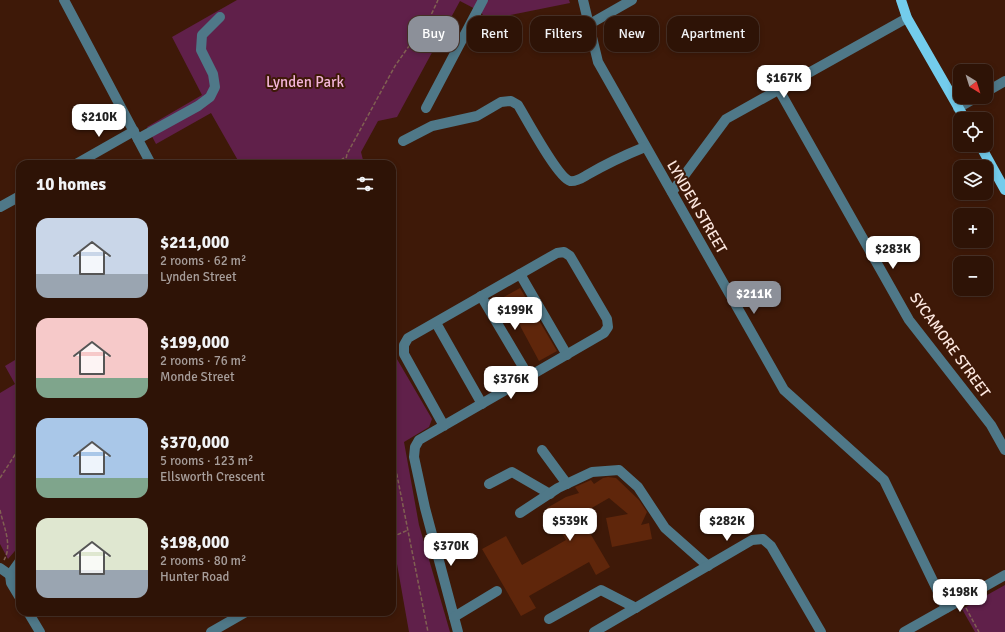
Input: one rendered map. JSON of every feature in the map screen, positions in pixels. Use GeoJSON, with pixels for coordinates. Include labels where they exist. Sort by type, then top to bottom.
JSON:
{"type":"FeatureCollection","features":[{"type":"Feature","properties":{"kind":"main road"},"geometry":{"type":"LineString","coordinates":[[901,0],[907,18],[961,112]]}},
{"type":"Feature","properties":{"kind":"main road"},"geometry":{"type":"LineString","coordinates":[[984,152],[1005,190]]}},
{"type":"Feature","properties":{"kind":"street"},"geometry":{"type":"LineString","coordinates":[[64,0],[149,160]]}},
{"type":"Feature","properties":{"kind":"street"},"geometry":{"type":"LineString","coordinates":[[426,108],[483,0]]}},
{"type":"Feature","properties":{"kind":"street","name":"LYNDEN STREET"},"geometry":{"type":"LineString","coordinates":[[583,0],[586,16]]}},
{"type":"Feature","properties":{"kind":"street"},"geometry":{"type":"LineString","coordinates":[[596,20],[632,0]]}},
{"type":"Feature","properties":{"kind":"street"},"geometry":{"type":"LineString","coordinates":[[84,160],[198,106],[210,97],[214,87],[213,74],[201,50],[202,35],[220,17]]}},
{"type":"Feature","properties":{"kind":"street"},"geometry":{"type":"LineString","coordinates":[[672,192],[726,118],[907,18]]}},
{"type":"Feature","properties":{"kind":"street","name":"LYNDEN STREET"},"geometry":{"type":"LineString","coordinates":[[595,52],[598,62],[645,147],[784,390],[884,480],[946,608]]}},
{"type":"Feature","properties":{"kind":"street"},"geometry":{"type":"LineString","coordinates":[[993,88],[1005,81]]}},
{"type":"Feature","properties":{"kind":"street","name":"SYCAMORE STREET"},"geometry":{"type":"LineString","coordinates":[[779,90],[910,320],[991,425],[1005,450]]}},
{"type":"Feature","properties":{"kind":"street"},"geometry":{"type":"LineString","coordinates":[[403,141],[432,126],[476,116],[501,102],[511,101],[518,105],[546,153],[564,178],[570,181],[578,180],[609,162],[645,147]]}},
{"type":"Feature","properties":{"kind":"street"},"geometry":{"type":"LineString","coordinates":[[958,108],[965,104]]}},
{"type":"Feature","properties":{"kind":"street"},"geometry":{"type":"LineString","coordinates":[[0,207],[16,198]]}},
{"type":"Feature","properties":{"kind":"street"},"geometry":{"type":"LineString","coordinates":[[444,426],[404,354],[404,345],[408,338],[557,253],[564,252],[570,256],[607,319],[608,327],[604,333],[529,377],[444,426],[419,440],[415,447],[414,457],[431,535],[458,632]]}},
{"type":"Feature","properties":{"kind":"street"},"geometry":{"type":"LineString","coordinates":[[520,274],[567,355]]}},
{"type":"Feature","properties":{"kind":"street"},"geometry":{"type":"LineString","coordinates":[[482,296],[529,377]]}},
{"type":"Feature","properties":{"kind":"street"},"geometry":{"type":"LineString","coordinates":[[436,323],[482,404]]}},
{"type":"Feature","properties":{"kind":"street"},"geometry":{"type":"LineString","coordinates":[[542,450],[568,484]]}},
{"type":"Feature","properties":{"kind":"street"},"geometry":{"type":"LineString","coordinates":[[520,513],[550,494],[592,472],[619,470],[638,487],[665,528],[708,566]]}},
{"type":"Feature","properties":{"kind":"street"},"geometry":{"type":"LineString","coordinates":[[489,484],[512,472],[550,494]]}},
{"type":"Feature","properties":{"kind":"street"},"geometry":{"type":"LineString","coordinates":[[594,632],[752,540],[763,539],[771,546],[821,632]]}},
{"type":"Feature","properties":{"kind":"street"},"geometry":{"type":"LineString","coordinates":[[1,565],[10,575],[11,583],[16,591]]}},
{"type":"Feature","properties":{"kind":"street"},"geometry":{"type":"LineString","coordinates":[[10,575],[16,567]]}},
{"type":"Feature","properties":{"kind":"street"},"geometry":{"type":"LineString","coordinates":[[904,632],[1005,575]]}},
{"type":"Feature","properties":{"kind":"street"},"geometry":{"type":"LineString","coordinates":[[549,619],[601,590],[636,608]]}},
{"type":"Feature","properties":{"kind":"street"},"geometry":{"type":"LineString","coordinates":[[454,618],[497,591]]}},
{"type":"Feature","properties":{"kind":"street"},"geometry":{"type":"LineString","coordinates":[[30,616],[40,632]]}},
{"type":"Feature","properties":{"kind":"street"},"geometry":{"type":"LineString","coordinates":[[211,632],[239,616]]}},
{"type":"Feature","properties":{"kind":"path"},"geometry":{"type":"LineString","coordinates":[[346,160],[346,156],[395,66],[432,13],[438,0]]}},
{"type":"Feature","properties":{"kind":"path"},"geometry":{"type":"LineString","coordinates":[[341,160],[346,156]]}},
{"type":"Feature","properties":{"kind":"path"},"geometry":{"type":"LineString","coordinates":[[0,478],[16,453]]}},
{"type":"Feature","properties":{"kind":"path"},"geometry":{"type":"LineString","coordinates":[[396,470],[428,632]]}},
{"type":"Feature","properties":{"kind":"path"},"geometry":{"type":"LineString","coordinates":[[0,510],[8,545],[6,556],[1,565]]}},
{"type":"Feature","properties":{"kind":"path"},"geometry":{"type":"LineString","coordinates":[[396,535],[408,530]]}},
{"type":"Feature","properties":{"kind":"path"},"geometry":{"type":"LineString","coordinates":[[961,600],[979,632]]}},
{"type":"Feature","properties":{"kind":"green space","name":"Lynden Park"},"geometry":{"type":"Polygon","coordinates":[[[237,0],[569,0],[570,3],[506,16],[484,16],[481,12],[460,1],[452,16],[408,16],[408,52],[432,52],[397,117],[378,121],[361,152],[363,160],[238,160],[211,113],[156,144],[147,127],[202,95],[172,37],[237,0]]]}},
{"type":"Feature","properties":{"kind":"green space"},"geometry":{"type":"Polygon","coordinates":[[[396,357],[432,419],[429,427],[404,442],[419,525],[450,632],[409,632],[396,558],[396,357]]]}},
{"type":"Feature","properties":{"kind":"green space"},"geometry":{"type":"Polygon","coordinates":[[[16,359],[16,550],[8,559],[0,544],[0,393],[15,384],[5,366],[16,359]]]}},
{"type":"Feature","properties":{"kind":"green space"},"geometry":{"type":"Polygon","coordinates":[[[1005,585],[1005,632],[975,632],[962,609],[1005,585]]]}},
{"type":"Feature","properties":{"kind":"building"},"geometry":{"type":"Polygon","coordinates":[[[520,288],[557,351],[539,361],[518,322],[502,298],[520,288]]]}},
{"type":"Feature","properties":{"kind":"building"},"geometry":{"type":"Polygon","coordinates":[[[603,478],[616,478],[639,500],[647,512],[641,525],[649,523],[652,539],[612,547],[606,518],[628,514],[609,498],[583,513],[590,526],[587,528],[610,567],[596,575],[589,562],[529,596],[536,608],[521,616],[482,549],[506,536],[522,565],[566,540],[547,508],[566,497],[579,493],[575,487],[591,480],[594,484],[603,478]]]}}]}
